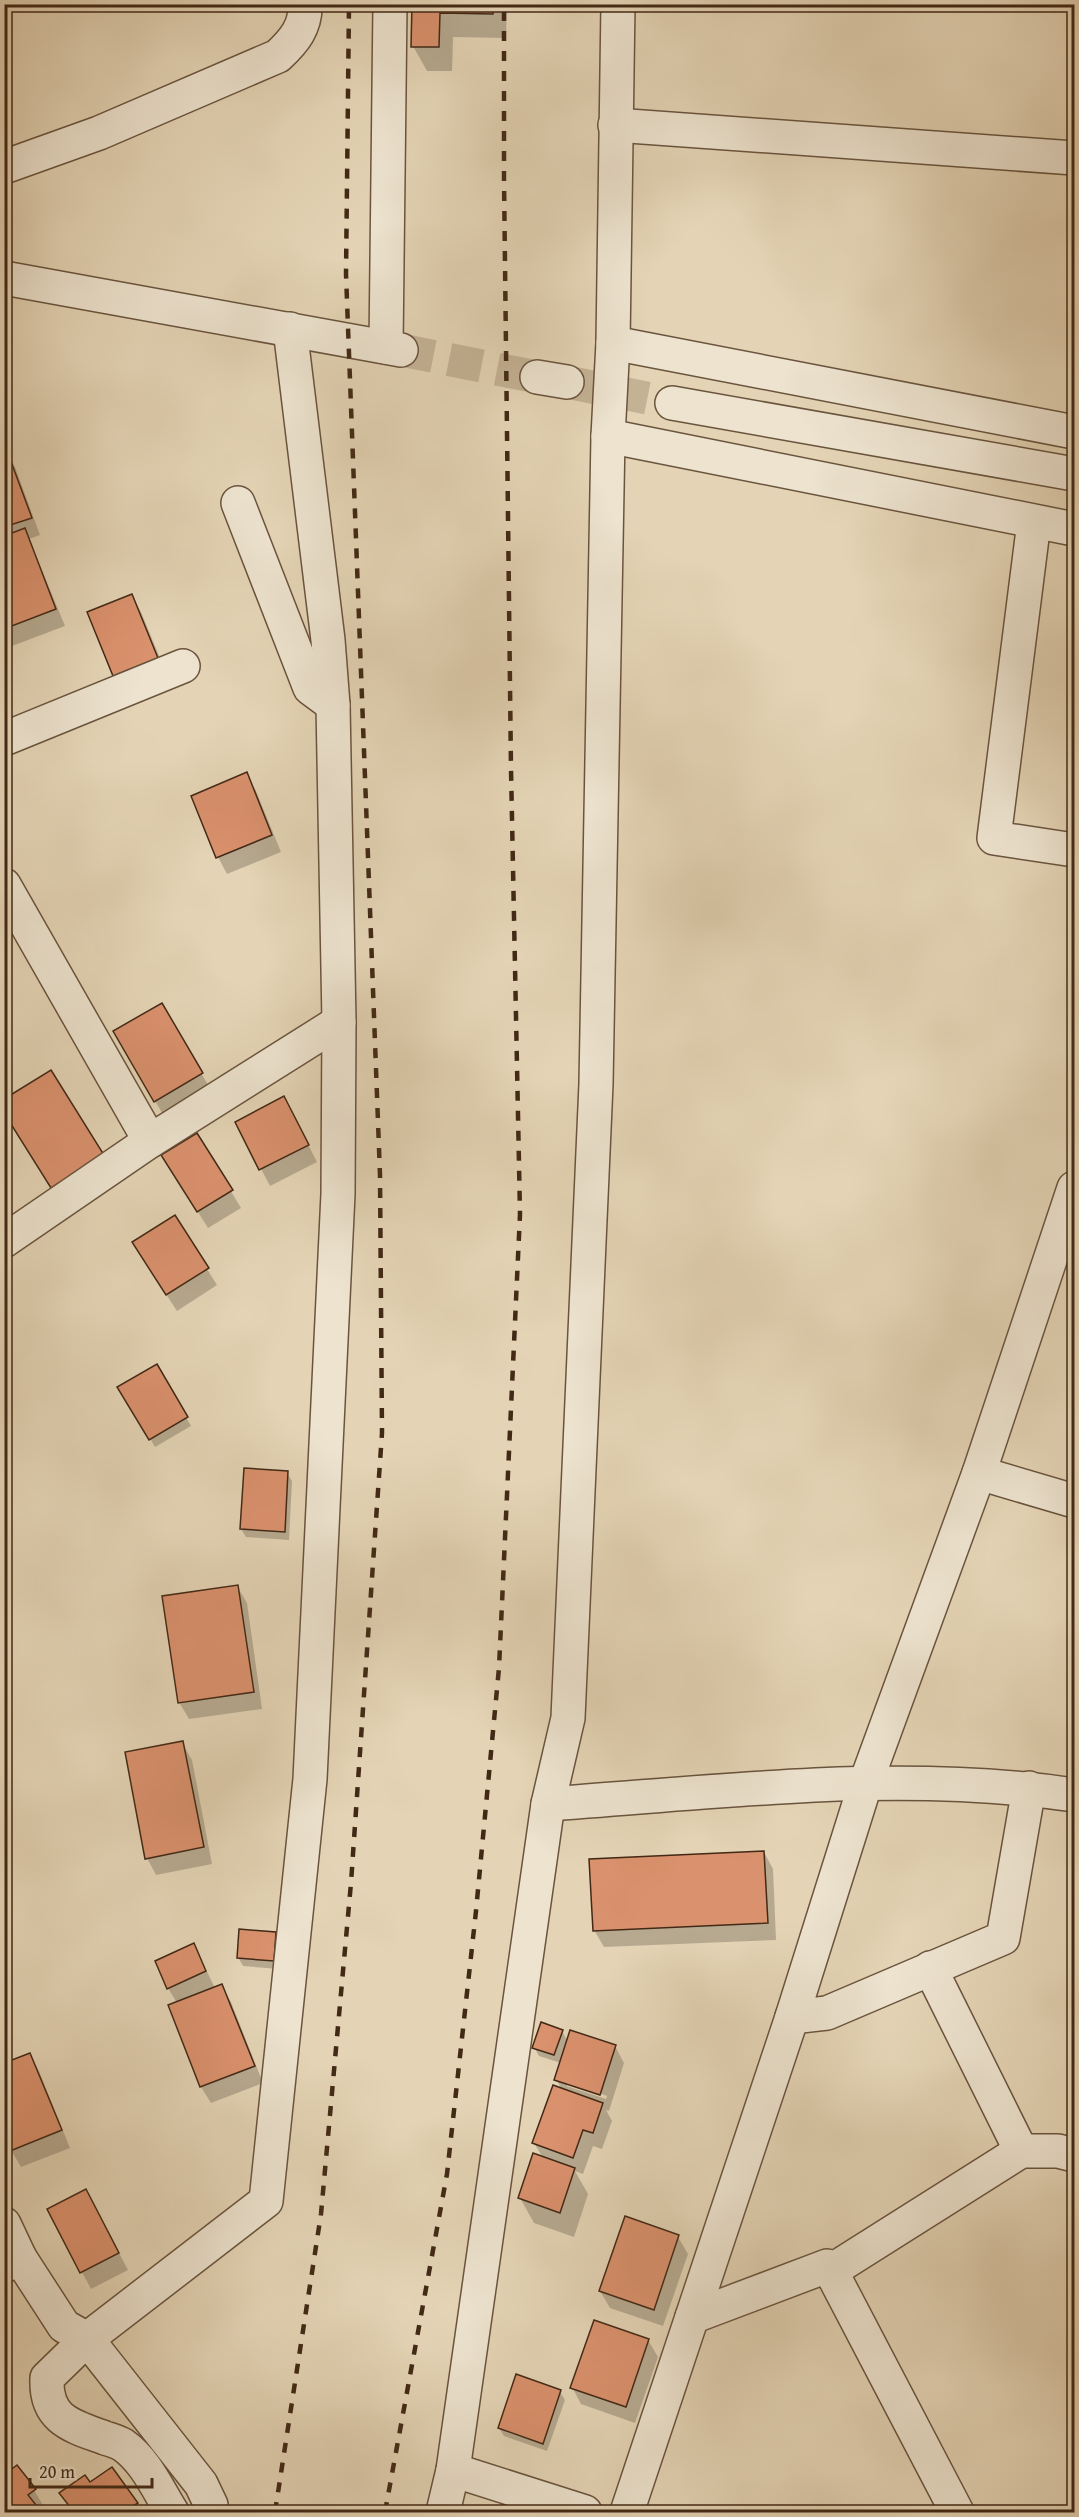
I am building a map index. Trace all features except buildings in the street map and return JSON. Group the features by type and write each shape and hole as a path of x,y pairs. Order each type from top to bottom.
{"street":[{"path":"4,167 99,133 278,56 296,39 305,4"},
{"path":"4,278 393,349 390,4"},
{"path":"443,2512 453,2470 548,1804 568,1718 596,1096 608,436 613,343 618,4"},
{"path":"615,125 1074,158"},
{"path":"172,2512 158,2485 140,2461 122,2445 77,2428 63,2420 53,2410 46,2393 47,2378 87,2339 266,2201 310,1779 338,1194 339,1022 333,705 328,640 290,329"},
{"path":"613,343 1074,432"},
{"path":"672,403 1074,474"},
{"path":"608,436 1074,529"},
{"path":"238,503 310,688 333,705"},
{"path":"1034,522 994,838 1074,850"},
{"path":"4,740 183,666"},
{"path":"4,885 150,1141"},
{"path":"4,1242 150,1141 339,1022"},
{"path":"627,2512 792,2017 866,1782 979,1473 1074,1188"},
{"path":"979,1473 1074,1501"},
{"path":"548,1804 866,1782 1029,1788 1074,1795"},
{"path":"792,2017 827,2013 1002,1938 1029,1788"},
{"path":"930,1968 1022,2151"},
{"path":"831,2271 1022,2151 1058,2151 1074,2155"},
{"path":"4,2224 12,2262 64,2326 87,2339 207,2498"},
{"path":"692,2317 827,2266 957,2512"},
{"path":"453,2470 585,2512"}],"tunnel":[{"path":"401,350 537,377"},
{"path":"567,382 672,403"}],"railway":[{"path":"275,2512 321,2214 351,1883 382,1433 380,1175 346,274 349,4"},
{"path":"385,2512 447,2174 476,1911 499,1668 520,1214 511,769 504,4"}]}
